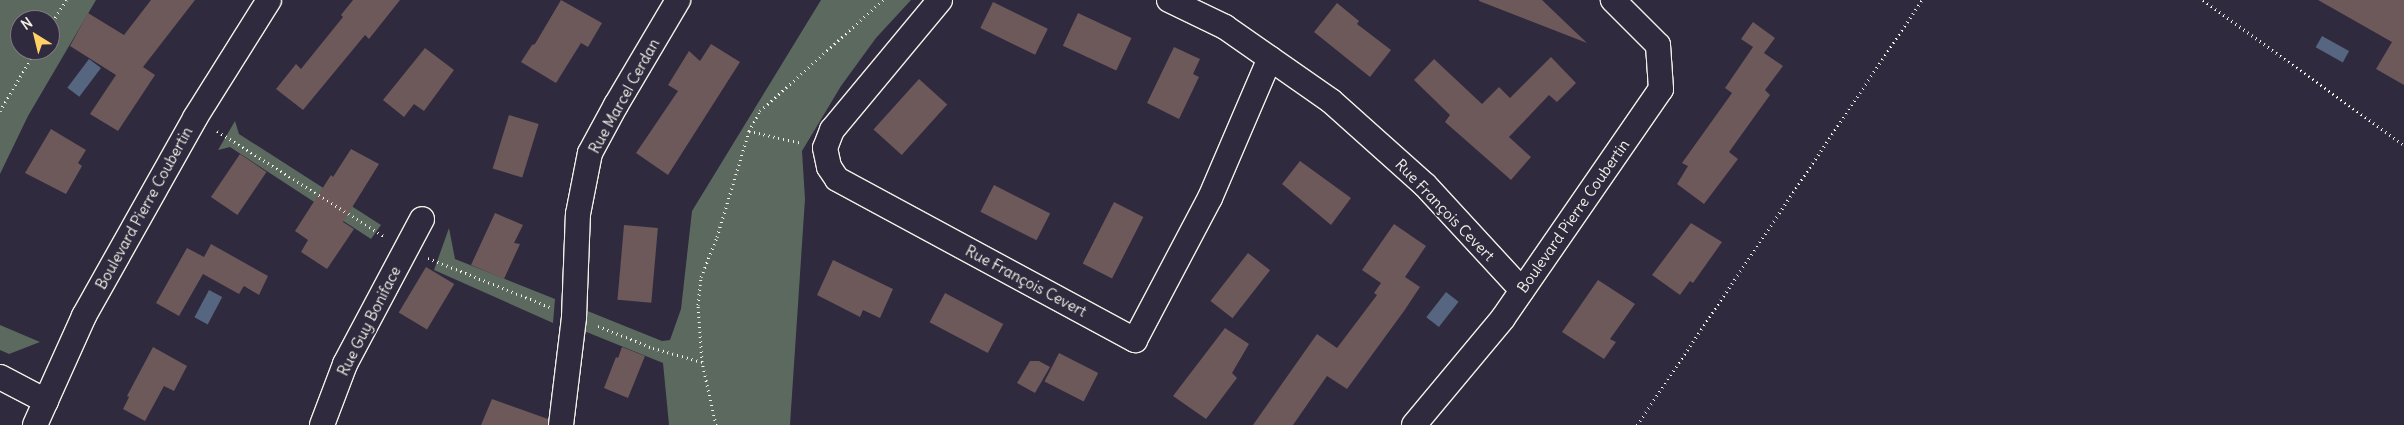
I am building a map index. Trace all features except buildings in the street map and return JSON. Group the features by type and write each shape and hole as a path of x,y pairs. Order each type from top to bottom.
{"street":[{"name":"Boulevard Pierre Coubertin","path":"35,425 84,316 195,118 269,0"},
{"name":"Rue Marcel Cerdan","path":"574,316 578,214 590,153 616,104 678,0"},
{"path":"825,148 832,130 940,0"},
{"name":"Rue François Cevert","path":"1169,0 1225,27 1331,102 1425,185 1522,290"},
{"name":"Boulevard Pierre Coubertin","path":"1414,425 1503,318 1661,89 1658,45 1613,0"},
{"name":"Rue François Cevert","path":"825,148 829,167 837,179 1135,340 1210,198 1270,58"},
{"name":"Rue Guy Boniface","path":"322,425 345,364 422,219"},
{"path":"560,425 574,316"},
{"path":"0,377 46,401"}],"path":[{"path":"716,425 702,362 698,305 701,277 717,237 749,131 760,112 883,0"},
{"path":"1637,425 1922,0"},
{"path":"2202,0 2404,145"},
{"path":"0,111 30,60"},
{"path":"195,118 254,153 371,230 406,249 478,280 652,348 702,362"},
{"path":"749,131 825,148"}],"green space":[{"path":"0,0 96,0 28,116 0,174"},
{"path":"821,0 911,0 876,38 841,86 802,151 805,199 790,425 669,425 663,363 584,331 585,310 662,341 670,340 681,309 692,211"},
{"path":"235,121 239,134 381,225 371,239 230,147 218,150"},
{"path":"449,228 455,259 555,299 553,323 434,270"},
{"path":"0,325 40,342 9,354 0,350"}],"water":[{"path":"2322,36 2349,51 2343,62 2316,47"},
{"path":"89,59 101,68 79,97 67,88"},
{"path":"209,290 222,297 208,324 194,317"},
{"path":"1446,292 1459,302 1439,327 1426,317"}]}
